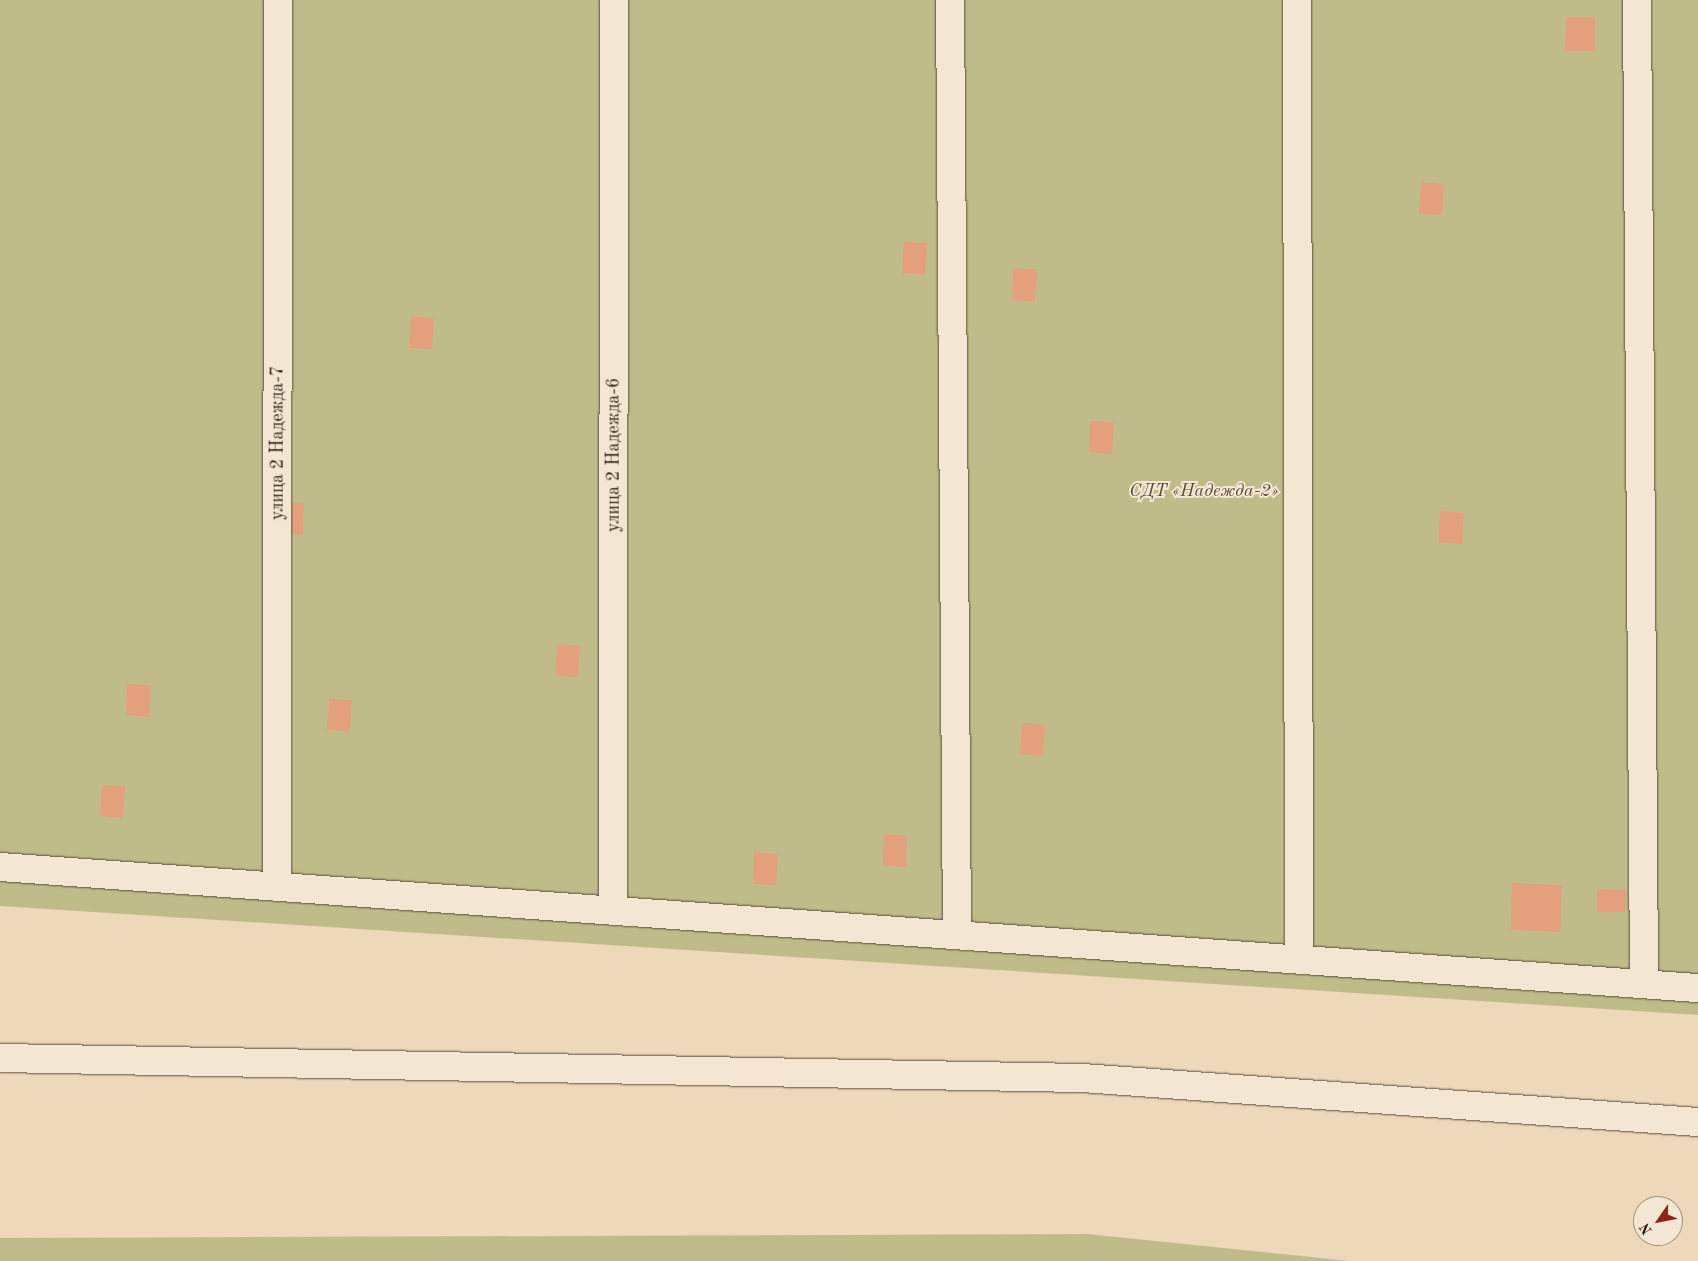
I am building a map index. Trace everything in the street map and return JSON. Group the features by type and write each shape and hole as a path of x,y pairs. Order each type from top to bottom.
{"street":[{"name":"улица 2 Надежда-7","path":"277,886 278,0"},
{"name":"улица 2 Надежда-6","path":"613,910 614,0"},
{"path":"950,0 957,935"},
{"path":"1297,0 1299,959"},
{"path":"1637,0 1644,983"},
{"path":"0,867 1698,988"},
{"path":"0,1058 1082,1078 1698,1122"}],"green space":[{"name":"СДТ «Надежда-2»","path":"0,0 1698,0 1698,1015 0,906"},
{"path":"1087,1234 1349,1261 0,1261 0,1238"}],"building":[{"path":"1566,17 1595,17 1595,51 1565,51"},
{"path":"1421,182 1444,184 1442,215 1419,214"},
{"path":"904,242 927,243 925,275 902,273"},
{"path":"1013,268 1037,269 1035,302 1012,300"},
{"path":"411,316 434,318 432,349 409,348"},
{"path":"1090,421 1114,422 1112,454 1089,452"},
{"path":"281,502 304,503 303,535 279,533"},
{"path":"1440,511 1464,513 1462,544 1439,543"},
{"path":"557,644 580,646 578,677 555,676"},
{"path":"127,684 151,685 149,717 126,715"},
{"path":"329,699 352,700 350,732 327,730"},
{"path":"1022,723 1045,724 1043,756 1020,754"},
{"path":"102,785 125,786 123,818 100,816"},
{"path":"884,834 907,836 906,867 883,866"},
{"path":"754,852 778,854 776,885 753,884"},
{"path":"1512,883 1562,885 1560,932 1511,930"},
{"path":"1597,889 1626,890 1625,912 1597,912"}]}
